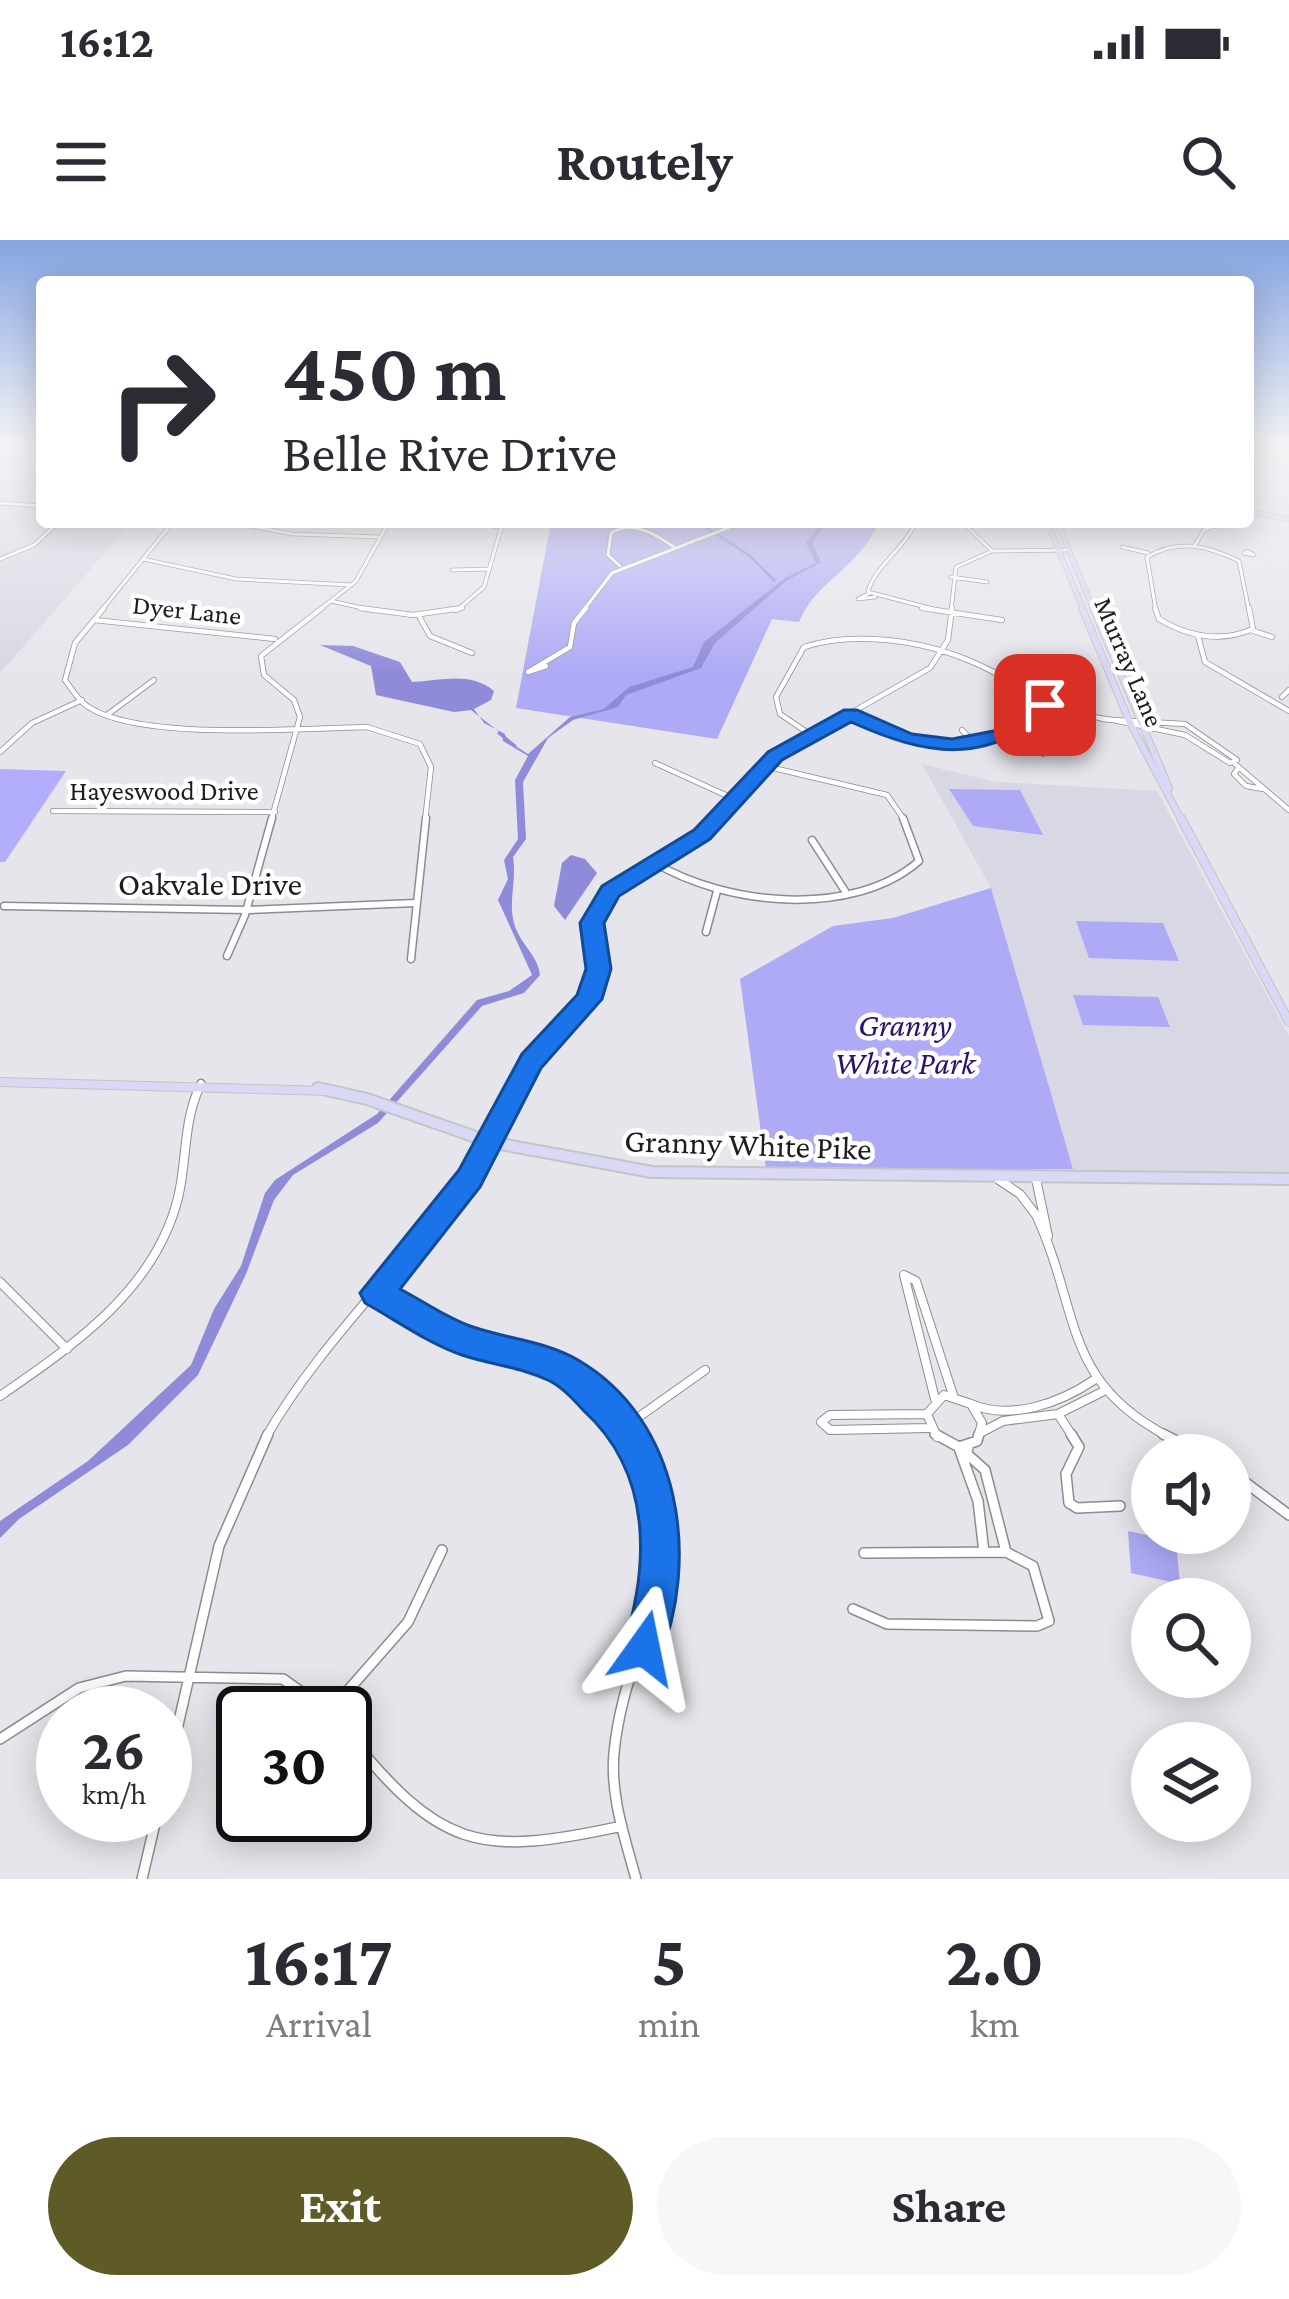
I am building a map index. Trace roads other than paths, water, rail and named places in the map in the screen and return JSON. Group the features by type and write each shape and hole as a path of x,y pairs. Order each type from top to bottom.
{"main road":[{"name":"Murray Lane","path":"1049,528 1130,721 1289,1022"},
{"name":"Murray Lane","path":"1059,528 1178,814"},
{"name":"Granny White Pike","path":"0,1082 312,1087 367,1099 485,1140 659,1173 1289,1179"}],"street":[{"path":"0,559 34,545 52,528"},
{"path":"168,528 66,661 68,684 82,700 107,715 169,728 373,727 403,735 424,750 431,767 430,790 411,959"},
{"path":"260,528 292,534 382,537"},
{"path":"227,956 247,910 297,729 298,706 260,666 262,653 352,585 386,528"},
{"path":"331,601 419,616 469,603 485,586 501,528"},
{"path":"615,528 608,555 622,567"},
{"path":"635,528 652,531 674,547"},
{"path":"546,666 570,647 574,623 596,600 607,578 622,567 730,528"},
{"path":"913,528 906,545 867,586 873,595 1002,620"},
{"path":"968,528 992,551"},
{"path":"1195,545 1207,528"},
{"path":"1122,547 1148,554 1167,545 1195,545 1233,556 1245,554"},
{"path":"188,1686 233,1502 275,1421 316,1361 422,1244 463,1184 531,1061 597,984 592,939 597,908 627,878 702,834 765,766 811,734 922,674 948,640 951,577 968,559 992,551 1068,550"},
{"path":"1148,554 1156,580 1155,615 1198,636 1232,638 1251,630 1256,622 1241,583 1241,564 1233,556"},
{"path":"143,559 236,579 352,585"},
{"path":"452,570 490,568"},
{"path":"951,577 987,582"},
{"path":"419,616 430,635 472,653"},
{"name":"Dyer Lane","path":"94,620 277,639"},
{"path":"1251,630 1272,637"},
{"path":"1198,636 1205,662 1289,711"},
{"path":"811,734 786,720 776,706 804,646 849,639 970,661 1045,705 1102,719 1185,730 1288,807"},
{"path":"1006,683 1026,673"},
{"path":"107,715 154,680"},
{"path":"1272,700 1286,698 1289,689"},
{"path":"0,752 32,723 82,700"},
{"path":"850,715 917,742 974,743 1011,734 1045,705"},
{"path":"962,730 974,743"},
{"path":"1011,734 1043,754"},
{"path":"655,764 733,798"},
{"path":"656,863 717,891 807,898 907,875 919,861 912,831 895,801 865,785 765,766"},
{"name":"Hayeswood Drive","path":"53,812 275,812"},
{"path":"812,840 845,891"},
{"path":"706,932 717,891"},
{"name":"Oakvale Drive","path":"4,906 247,910 416,903"},
{"path":"0,1396 67,1349 135,1284 168,1231 180,1192 182,1121 201,1083"},
{"path":"991,1177 1022,1193 1047,1240"},
{"path":"1030,1177 1031,1208"},
{"path":"1030,1177 1094,1380 1103,1391 1171,1434"},
{"path":"953,1395 916,1281 904,1275 935,1399 927,1414 929,1428 941,1442 964,1448 986,1470 1006,1552"},
{"path":"0,1282 67,1349"},
{"path":"377,1293 466,1341 527,1354 568,1372 626,1426 651,1479 662,1530 653,1616 620,1721 613,1771 636,1879"},
{"path":"626,1426 705,1370"},
{"path":"935,1399 953,1395 997,1410 1029,1406 1094,1380"},
{"path":"964,1448 1003,1421 1058,1414 1103,1391"},
{"path":"970,1402 981,1417 982,1432"},
{"path":"927,1414 830,1415 821,1422 830,1430 929,1428"},
{"path":"1058,1414 1079,1447 1066,1474 1069,1503 1077,1508 1120,1506"},
{"path":"964,1448 979,1502 984,1552"},
{"path":"1251,1486 1289,1514"},
{"path":"353,1686 408,1622 442,1550"},
{"path":"853,1609 886,1624 1037,1626 1049,1621 1033,1565 1006,1552 864,1553"},
{"path":"0,1739 80,1688 126,1676 283,1679 293,1686"},
{"path":"372,1762 422,1818 455,1837 499,1847 538,1846 622,1826"},
{"path":"142,1879 151,1842"}],"waterway":[{"path":"707,528 750,556 774,580"},
{"path":"499,733 515,746"}],"park label":[{"name":"Granny White Park","path":"905,1043"}]}
